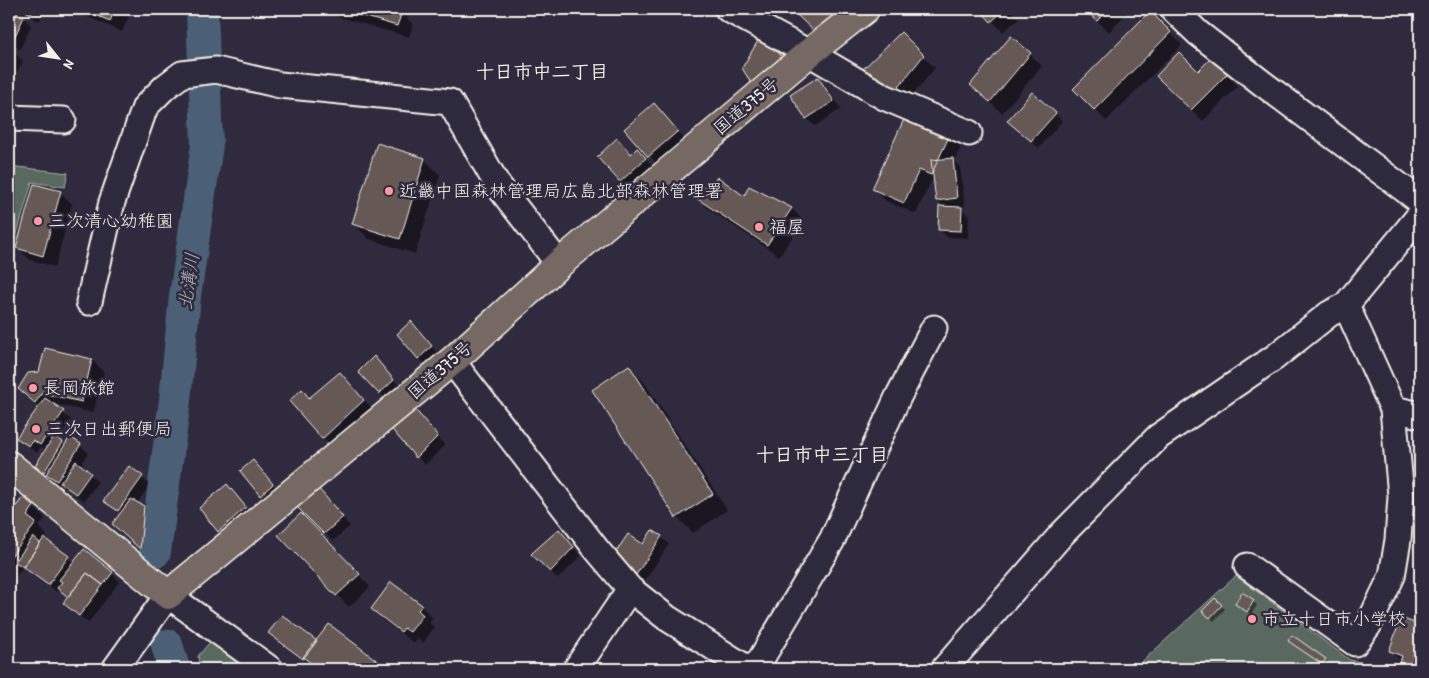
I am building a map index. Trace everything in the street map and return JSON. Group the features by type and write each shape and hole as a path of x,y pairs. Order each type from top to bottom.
{"highway":[{"name":"国道375号","path":"168,595 452,361 559,264 809,53 864,9"},
{"path":"9,465 168,595"}],"street":[{"path":"728,9 884,97 969,133"},
{"path":"1173,9 1198,33 1420,201"},
{"path":"90,302 112,202 145,107 165,86 182,74 216,70 280,85 450,102 496,184 559,264"},
{"path":"9,118 63,120"},
{"path":"944,669 1062,534 1158,437 1275,357 1329,314 1346,306 1420,215"},
{"path":"1247,566 1355,643 1368,626 1392,576 1398,540 1401,496 1393,408 1346,306"},
{"path":"755,669 832,540 898,397 934,328"},
{"path":"452,361 597,550 630,589 667,618 748,669"},
{"path":"1393,408 1420,415"},
{"path":"576,669 630,589"},
{"path":"116,669 168,595 270,669"}],"green space":[{"path":"9,166 68,173 65,187 32,182 9,261"},
{"name":"市立十日市小学校","path":"1236,576 1350,660 1388,667 1387,669 1134,669"},
{"path":"216,635 259,669 200,669 198,656"}],"building":[{"path":"9,9 24,17 12,42 9,40"},
{"path":"21,9 33,9 31,14"},
{"path":"81,9 115,9 110,21"},
{"path":"338,9 395,9 402,12 397,26"},
{"path":"799,9 839,9 842,12 819,36 795,13"},
{"path":"979,9 1005,9 991,22"},
{"path":"1084,9 1108,9 1097,21"},
{"path":"1150,11 1171,32 1094,110 1073,89"},
{"path":"901,32 924,55 895,91 862,70"},
{"path":"762,34 783,58 753,86 742,68"},
{"path":"1011,36 1031,53 990,102 970,85"},
{"path":"1179,52 1198,71 1211,58 1227,74 1191,110 1156,76"},
{"path":"818,77 834,101 806,119 790,95"},
{"path":"1032,92 1056,113 1031,141 1007,121"},
{"path":"654,103 678,131 648,157 624,129"},
{"path":"910,106 954,126 931,175 919,170 904,203 872,189"},
{"path":"617,138 631,154 637,148 646,158 620,182 597,157"},
{"name":"近畿中国森林管理局広島北部森林管理署","path":"377,143 425,158 400,239 352,224"},
{"path":"953,158 957,198 936,201 931,160"},
{"name":"福屋","path":"718,177 744,196 749,186 792,208 767,245 693,196"},
{"path":"34,184 61,191 43,256 16,248"},
{"path":"939,206 962,207 961,231 938,230"},
{"path":"411,321 432,346 418,359 397,334"},
{"path":"45,348 92,359 82,402 42,393 35,403 18,389 28,373 39,372"},
{"path":"374,356 394,380 379,394 358,372"},
{"path":"629,365 713,494 676,518 592,390"},
{"path":"340,372 364,400 322,439 289,401 302,389 309,398"},
{"path":"45,398 64,411 40,445 33,440 29,446 16,438"},
{"path":"412,406 438,436 416,458 389,426"},
{"path":"54,436 63,442 44,472 35,466"},
{"path":"70,437 81,444 57,481 46,474"},
{"path":"253,460 273,484 260,496 240,471"},
{"path":"76,461 91,473 76,494 60,483"},
{"path":"129,466 143,476 118,511 103,501"},
{"path":"227,484 246,507 218,532 199,508"},
{"path":"318,488 343,517 324,534 297,507"},
{"path":"23,497 34,506 27,516 36,523 9,559 9,516"},
{"path":"131,499 144,506 140,549 112,524"},
{"path":"301,513 360,574 336,596 278,535"},
{"path":"559,529 574,547 550,572 531,554"},
{"path":"652,530 662,536 636,575 611,559 628,534 643,544"},
{"path":"33,537 40,543 23,567 15,562"},
{"path":"44,538 69,556 48,585 23,567"},
{"path":"84,549 113,572 103,585 87,573 68,597 57,588 62,582 59,580"},
{"path":"87,573 103,585 79,616 63,603"},
{"path":"391,582 422,605 418,610 423,615 410,632 404,628 401,632 371,609"},
{"path":"1242,592 1254,600 1247,612 1235,604"},
{"path":"1215,598 1222,605 1210,618 1202,611"},
{"path":"282,615 317,641 303,659 268,633"},
{"path":"1401,618 1420,625 1420,669 1397,669 1402,656 1389,651"},
{"path":"329,624 388,669 319,669 303,657"},
{"path":"1292,635 1326,659 1322,664 1288,641"}],"waterway":[{"name":"北溝川","path":"155,552 175,400 185,296 207,145 202,9"},
{"name":"北溝川","path":"167,645 174,669"}],"place":[{"name":"近畿中国森林管理局広島北部森林管理署","path":"389,191"},
{"name":"三次清心幼稚園","path":"38,221"},
{"name":"福屋","path":"759,227"},
{"name":"長岡旅館","path":"33,388"},
{"name":"三次日出郵便局","path":"36,429"},
{"name":"市立十日市小学校","path":"1252,619"}],"district":[{"name":"十日市中二丁目","path":"542,71"},
{"name":"十日市中三丁目","path":"822,454"}]}
